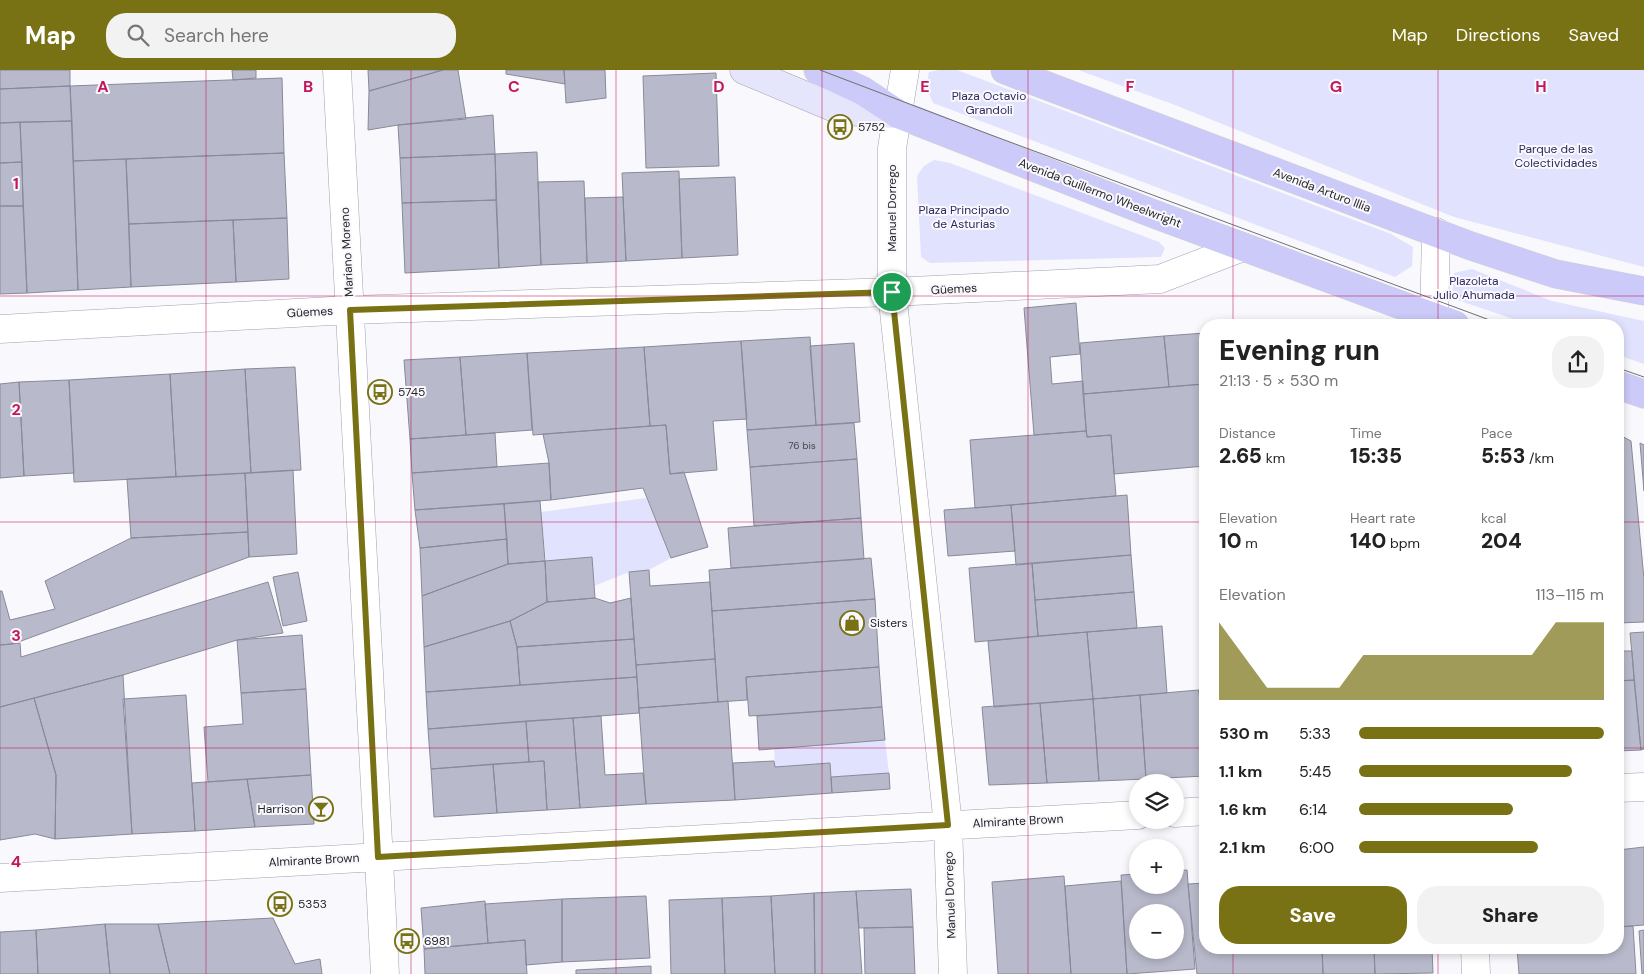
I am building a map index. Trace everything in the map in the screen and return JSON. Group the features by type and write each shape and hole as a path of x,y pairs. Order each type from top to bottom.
{"main road":[{"name":"Avenida Guillermo Wheelwright","path":"744,70 842,110 898,114 1154,214 1433,319"},
{"path":"818,70 863,92 898,114"},
{"name":"Avenida Arturo Illia","path":"1005,70 1471,246 1556,274 1644,291"},
{"path":"1624,387 1644,394"}],"street":[{"name":"Mariano Moreno","path":"337,70 385,974"},
{"name":"Manuel Dorrego","path":"905,70 892,148 892,292 948,825 953,974"},
{"path":"1436,232 1441,319"},
{"name":"Güemes","path":"0,329 350,310 892,292 1160,279 1243,247"},
{"path":"1624,788 1644,787"},
{"path":"1184,812 1199,811"},
{"name":"Almirante Brown","path":"0,878 1129,815"},
{"path":"1475,954 1476,974"}],"green space":[{"name":"Plaza Octavio Grandoli","path":"957,70 1391,234 1413,247 1412,266 1395,277 933,103 926,87 929,72"},
{"name":"Parque de las Colectividades","path":"1078,70 1644,70 1644,267 1454,217 1175,105"},
{"name":"Plaza Principado de Asturias","path":"934,160 950,163 1159,242 1165,248 1161,257 930,263 921,257 917,176 924,166"},
{"name":"Plazoleta Julio Ahumada","path":"1472,269 1552,301 1644,321 1644,364 1624,357 1624,319 1513,319 1452,298 1454,273"},
{"path":"646,498 671,558 649,570 629,572 594,586 592,558 546,561 541,512"},
{"path":"885,740 889,773 831,777 830,763 775,767 774,748"}],"building":[{"path":"0,70 70,70 70,86 0,89"},
{"path":"232,70 256,70 256,78 233,80"},
{"path":"368,70 443,70 369,91"},
{"path":"443,70 458,70 466,119 398,125 368,130 369,91"},
{"path":"506,70 564,70 565,84 506,74"},
{"path":"564,70 605,70 606,98 566,103"},
{"path":"716,73 719,166 646,168 643,76"},
{"path":"282,78 284,153 73,161 70,86"},
{"path":"70,86 72,121 0,123 0,89"},
{"path":"493,115 495,154 400,158 398,125"},
{"path":"72,121 78,290 27,293 20,122"},
{"path":"20,122 22,162 0,163 0,123"},
{"path":"537,152 541,265 499,268 495,154"},
{"path":"284,153 287,218 129,224 126,159"},
{"path":"495,154 496,200 402,203 400,158"},
{"path":"126,159 131,287 78,290 73,161"},
{"path":"22,162 23,206 0,206 0,163"},
{"path":"679,171 682,258 626,261 622,173"},
{"path":"735,177 738,255 682,258 679,179"},
{"path":"584,181 587,263 541,265 538,182"},
{"path":"623,197 626,261 587,263 585,198"},
{"path":"496,200 499,268 405,273 402,203"},
{"path":"0,206 23,206 27,293 0,294"},
{"path":"287,218 289,279 236,282 233,220"},
{"path":"233,220 236,282 131,287 129,224"},
{"path":"1076,303 1080,354 1050,357 1052,384 1083,381 1086,431 1034,435 1024,308"},
{"path":"1199,333 1199,384 1169,387 1164,336"},
{"path":"1164,336 1169,387 1083,394 1080,343"},
{"path":"810,337 816,425 747,430 741,341"},
{"path":"741,341 747,419 713,421 717,470 670,474 666,425 650,426 644,347"},
{"path":"854,343 860,422 816,425 810,346"},
{"path":"644,347 650,426 533,435 527,353"},
{"path":"527,353 532,430 466,435 460,357"},
{"path":"460,357 466,435 410,439 404,360"},
{"path":"295,367 301,470 251,473 245,369"},
{"path":"245,369 251,473 176,477 170,374"},
{"path":"170,374 176,477 74,482 69,380"},
{"path":"69,380 74,473 24,476 19,382"},
{"path":"19,382 24,476 0,478 0,384"},
{"path":"1199,384 1199,467 1114,474 1111,435 1087,437 1083,394"},
{"path":"854,423 857,459 750,467 747,430"},
{"path":"666,425 670,474 684,472 708,547 671,558 643,488 551,500 549,463 543,434"},
{"path":"1086,431 1087,437 1111,435 1116,496 975,508 970,440"},
{"path":"495,433 497,467 412,473 410,439"},
{"path":"1624,437 1631,441 1644,579 1644,622 1624,623"},
{"path":"1640,443 1644,445 1644,491"},
{"path":"857,459 861,518 754,526 750,467"},
{"path":"549,463 551,500 415,510 412,473"},
{"path":"293,470 297,554 249,557 245,473"},
{"path":"245,473 248,532 131,538 127,479"},
{"path":"1127,495 1131,555 1016,565 1011,505"},
{"path":"540,501 545,561 508,564 504,504"},
{"path":"504,504 507,539 420,548 415,510"},
{"path":"1011,505 1015,551 948,556 944,510"},
{"path":"861,518 864,559 731,568 728,528"},
{"path":"248,532 249,557 13,644 0,645 0,591 2,591 10,620 55,609 45,581 131,538"},
{"path":"507,539 508,564 422,596 420,548"},
{"path":"1131,555 1134,592 1035,600 1032,563"},
{"path":"592,557 595,598 547,602 545,561"},
{"path":"871,558 875,599 712,611 709,570"},
{"path":"545,561 547,602 510,621 424,647 422,596 508,564"},
{"path":"1032,563 1038,636 975,642 969,568"},
{"path":"649,570 650,586 710,582 715,659 636,665 629,572"},
{"path":"298,572 307,621 283,626 273,577"},
{"path":"268,582 283,633 237,640 123,675 0,707 0,645 20,643 21,657"},
{"path":"1134,592 1137,628 1038,636 1035,600"},
{"path":"595,598 610,603 631,598 634,639 517,647 510,621 547,602"},
{"path":"875,599 879,667 746,677 747,700 718,702 712,611"},
{"path":"510,621 517,647 520,685 426,692 424,647"},
{"path":"1162,626 1167,693 1093,699 1087,632"},
{"path":"1087,632 1093,699 994,707 988,641"},
{"path":"1644,632 1644,749 1641,750 1630,633"},
{"path":"302,635 306,689 241,693 237,640"},
{"path":"634,639 637,677 520,685 517,647"},
{"path":"1624,651 1632,651 1634,680 1624,681"},
{"path":"715,659 718,702 639,708 636,665"},
{"path":"879,667 882,707 749,716 746,677"},
{"path":"123,675 132,834 55,839 56,775 34,698"},
{"path":"637,677 639,713 428,729 426,692"},
{"path":"1634,680 1641,750 1624,751 1624,681"},
{"path":"306,689 311,775 208,782 204,727 243,724 241,693"},
{"path":"1199,690 1199,776 1184,777 1184,774 1146,774 1140,695"},
{"path":"186,695 195,831 132,834 123,699"},
{"path":"1140,695 1146,774 1129,774 1129,780 1099,781 1093,699"},
{"path":"34,698 56,775 55,839 35,834 0,840 0,707"},
{"path":"1093,699 1099,781 1047,783 1040,703"},
{"path":"728,701 735,800 646,804 639,708"},
{"path":"1040,703 1047,783 989,785 982,707"},
{"path":"882,707 885,740 759,750 757,716"},
{"path":"601,716 605,775 643,773 646,804 580,808 573,718"},
{"path":"573,718 580,808 547,810 544,761 529,762 526,721"},
{"path":"526,721 529,762 431,769 428,729"},
{"path":"544,761 547,810 497,813 493,764"},
{"path":"774,761 775,767 830,763 832,793 735,800 733,763"},
{"path":"493,764 497,813 434,817 431,769"},
{"path":"889,773 890,789 832,793 831,777"},
{"path":"311,775 314,824 255,827 247,779"},
{"path":"247,779 255,827 195,831 192,783"},
{"path":"1644,847 1644,925 1624,927 1624,849"},
{"path":"1184,870 1187,870 1195,969 1127,974 1121,875 1129,875 1129,894 1184,894"},
{"path":"1064,876 1071,974 998,974 992,882"},
{"path":"1121,881 1127,974 1071,974 1065,886"},
{"path":"1199,883 1199,954 1322,954 1323,974 1197,974 1188,884"},
{"path":"911,889 913,927 859,928 856,891"},
{"path":"856,891 862,974 815,974 814,893"},
{"path":"814,893 815,974 775,974 771,896"},
{"path":"646,896 650,958 562,962 562,899"},
{"path":"771,896 775,974 725,974 722,898"},
{"path":"722,898 725,974 671,974 669,900"},
{"path":"562,899 562,962 526,965 525,940 488,943 485,904"},
{"path":"485,901 488,943 424,949 421,908"},
{"path":"273,918 295,964 320,959 322,974 170,974 158,924"},
{"path":"105,924 110,974 38,974 36,930"},
{"path":"105,924 158,924 170,974 110,974"},
{"path":"1633,926 1636,974 1519,974 1517,954 1624,954 1624,927"},
{"path":"913,927 915,974 865,974 864,928"},
{"path":"36,930 38,974 0,974 0,932"},
{"path":"1644,930 1644,974 1642,974 1639,931"},
{"path":"525,940 527,974 425,974 424,949"},
{"path":"1322,954 1374,954 1375,974 1323,974"},
{"path":"1374,954 1432,954 1433,973 1375,974"},
{"path":"651,966 651,974 576,974 576,970"}],"tram line":[{"path":"820,70 1487,319"},
{"path":"1624,370 1644,377"}],"place":[{"name":"5752","path":"840,127"},
{"name":"5745","path":"380,392"},
{"name":"Sisters","path":"852,623"},
{"name":"Harrison","path":"321,809"},
{"name":"5353","path":"280,904"},
{"name":"6981","path":"407,941"}],"route":[{"path":"892,292 948,825 378,857 350,310 892,292"}]}
